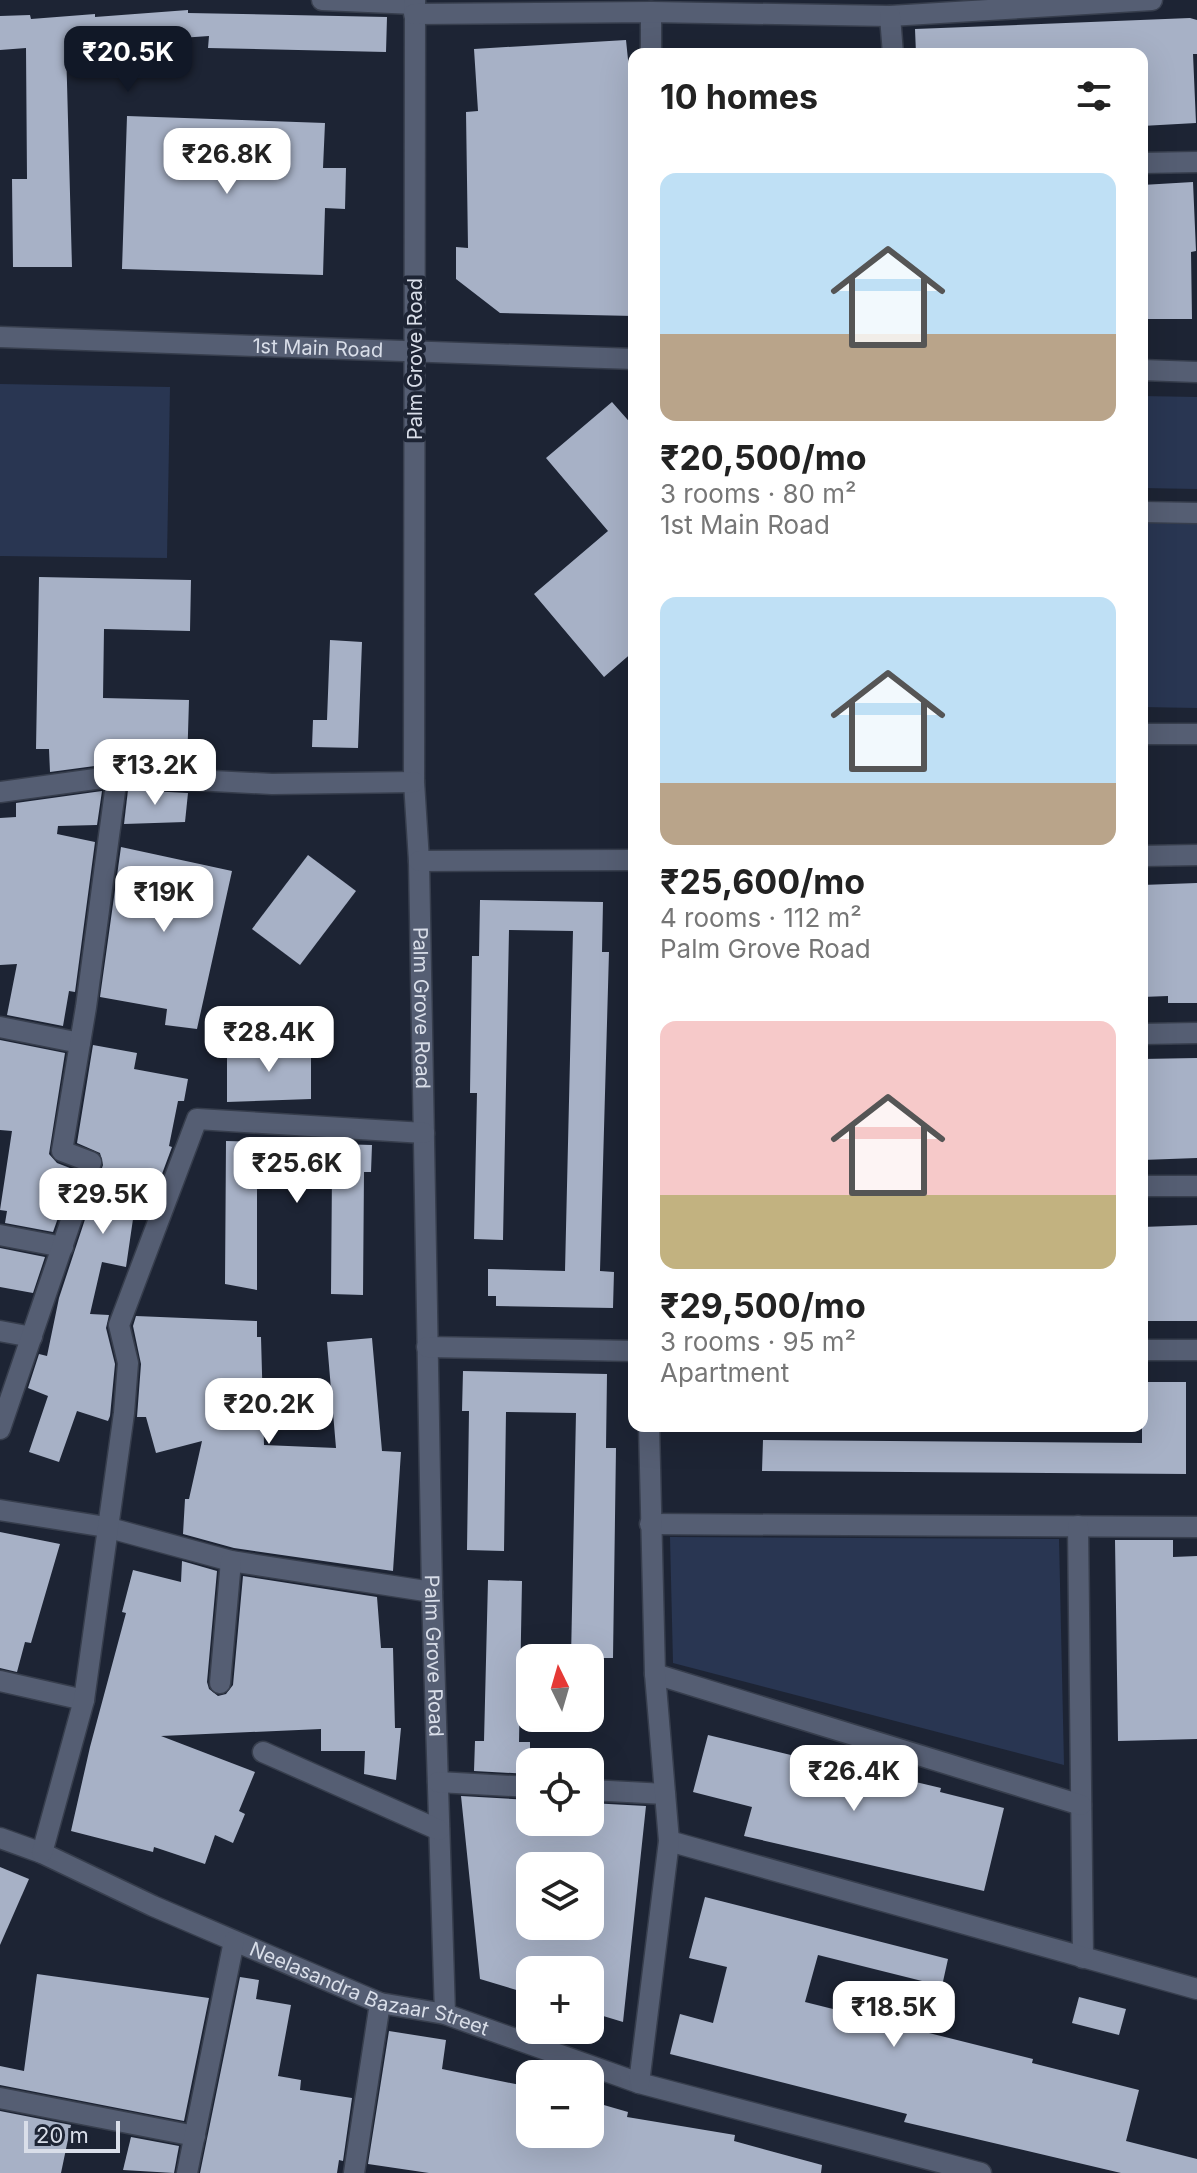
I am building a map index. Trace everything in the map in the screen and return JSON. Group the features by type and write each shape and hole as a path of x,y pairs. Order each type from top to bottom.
{"street":[{"path":"322,0 415,6 890,16 1152,0"},
{"name":"Palm Grove Road","path":"415,6 414,782 419,861 432,1592 445,2014"},
{"path":"651,12 651,48"},
{"path":"890,16 893,48"},
{"path":"1148,163 1197,162"},
{"name":"1st Main Road","path":"0,337 628,359"},
{"path":"1148,370 1197,372"},
{"path":"1148,512 1197,513"},
{"path":"1148,734 1197,734"},
{"path":"0,792 117,776 272,784 414,782"},
{"path":"0,1429 91,1162 62,1151 117,776"},
{"path":"1148,856 1197,855"},
{"path":"419,861 628,860"},
{"path":"0,1027 80,1043"},
{"path":"1148,1034 1197,1033"},
{"path":"42,1853 84,1700 124,1413 128,1363 119,1325 197,1119 424,1133"},
{"path":"1148,1186 1197,1186"},
{"path":"0,1235 63,1247"},
{"path":"0,1331 32,1337"},
{"path":"427,1347 628,1351"},
{"path":"1148,1350 1197,1350"},
{"path":"639,2083 669,1841 655,1674 649,1432"},
{"path":"0,1510 106,1527 231,1561 432,1592"},
{"path":"650,1524 1197,1527"},
{"path":"1078,1526 1083,1958"},
{"path":"220,1683 231,1561"},
{"path":"655,1674 1081,1805"},
{"path":"0,1681 84,1700"},
{"path":"263,1752 439,1830"},
{"path":"438,1782 516,1786"},
{"path":"604,1791 665,1794"},
{"name":"Neelasandra Bazaar Street","path":"0,1838 42,1853 234,1941 380,2003 445,2014 639,2083 981,2173"},
{"path":"669,1841 1197,1989"},
{"path":"187,2173 234,1941"},
{"path":"354,2173 380,2003"},
{"path":"0,2098 195,2136"}],"shaded area":[{"path":"0,384 170,387 167,558 0,556"},
{"path":"1148,396 1197,397 1197,489 1148,488"},
{"path":"1148,521 1197,522 1197,708 1148,707"},
{"path":"670,1537 1059,1539 1064,1765 673,1663"}],"building":[{"path":"188,10 188,13 387,17 386,52 208,48 209,36 66,46 72,267 13,267 12,179 27,179 26,48 0,50 0,16 30,15 31,19 95,14 95,17"},
{"path":"1197,20 1197,54 1193,54 1196,123 1148,126 1148,48 916,48 915,29"},
{"path":"626,40 628,316 500,313 456,279 456,247 468,248 466,112 478,111 474,49"},
{"path":"127,116 325,123 323,168 346,168 345,209 325,208 323,275 122,269"},
{"path":"1193,182 1196,251 1191,252 1192,319 1148,319 1148,185"},
{"path":"612,402 628,420 628,656 604,677 534,594 608,531 546,458"},
{"path":"39,577 191,580 190,631 104,629 103,698 189,700 187,767 117,763 50,772 49,749 36,749"},
{"path":"330,640 362,642 358,748 312,747 313,720 327,720"},
{"path":"128,790 188,793 185,822 124,824"},
{"path":"102,791 97,825 58,826 57,834 95,842 75,992 69,991 63,1026 7,1015 17,964 0,965 0,818 16,817 16,803"},
{"path":"121,847 232,871 197,1029 165,1025 167,1009 100,997"},
{"path":"308,855 356,891 300,965 252,929"},
{"path":"1197,883 1197,1003 1168,1003 1168,996 1148,997 1148,885"},
{"path":"480,900 603,902 602,952 609,952 600,1271 614,1272 613,1308 496,1306 496,1296 488,1296 488,1269 565,1271 573,931 509,930 503,1240 474,1239 477,1093 470,1093 472,956 479,956"},
{"path":"0,1040 65,1053 49,1154 57,1163 75,1170 53,1232 5,1223 7,1211 0,1210 12,1131 0,1130"},
{"path":"93,1045 137,1053 134,1069 188,1079 184,1101 178,1101 169,1146 172,1147 159,1182 139,1178 126,1267 102,1262 90,1314 109,1315 106,1328 115,1364 110,1416 108,1421 77,1411 59,1462 29,1452 48,1396 28,1388 39,1354 47,1356 59,1298 103,1165 100,1153 77,1143"},
{"path":"227,1047 311,1047 311,1099 227,1102"},
{"path":"1197,1058 1197,1158 1148,1160 1148,1059"},
{"path":"226,1141 372,1145 371,1172 364,1172 363,1295 331,1294 332,1171 257,1170 257,1290 225,1284"},
{"path":"1197,1225 1197,1321 1148,1321 1148,1227"},
{"path":"0,1248 45,1257 33,1293 0,1287"},
{"path":"136,1316 257,1321 257,1337 261,1337 264,1445 336,1448 327,1342 372,1338 382,1451 401,1452 393,1571 234,1548 183,1534 185,1499 189,1499 202,1441 156,1453 146,1417 137,1417 141,1364 133,1326"},
{"path":"463,1371 607,1374 606,1448 616,1448 613,1658 604,1658 604,1644 571,1644 576,1413 506,1412 504,1551 467,1550 469,1411 462,1411"},
{"path":"1148,1382 1186,1382 1186,1474 762,1471 763,1440 1142,1443 1142,1432 1148,1432"},
{"path":"0,1532 60,1544 31,1643 25,1642 17,1672 0,1668"},
{"path":"1115,1540 1173,1540 1173,1557 1197,1556 1197,1739 1118,1741"},
{"path":"182,1561 217,1571 207,1682 209,1689 218,1696 226,1694 233,1685 243,1576 377,1597 381,1648 393,1648 395,1728 401,1728 396,1780 364,1774 365,1751 321,1751 321,1729 161,1736 255,1772 239,1811 245,1814 233,1843 215,1835 205,1864 154,1847 153,1852 71,1831 126,1613 122,1612 133,1570 181,1582"},
{"path":"488,1580 522,1581 521,1644 516,1644 516,1732 519,1732 519,1742 530,1742 530,1748 516,1748 516,1773 474,1771 475,1741 484,1741"},
{"path":"708,1735 902,1782 903,1779 941,1788 940,1792 1004,1808 984,1891 744,1836 752,1807 693,1792"},
{"path":"461,1796 516,1799 516,1836 604,1836 604,1804 646,1806 623,2022 604,2016 604,1956 516,1956 516,1990 480,1979"},
{"path":"0,1867 29,1879 0,1945"},
{"path":"705,1897 948,1959 942,1986 818,1955 805,2002 1033,2059 1032,2063 1139,2090 1126,2141 1197,2159 1197,2173 1121,2173 904,2122 907,2114 670,2054 680,2014 713,2023 727,1967 689,1958"},
{"path":"37,1974 209,1998 184,2121 0,2085 0,2066 24,2071"},
{"path":"240,1977 259,1980 256,1999 291,2005 278,2076 301,2080 300,2090 352,2098 343,2161 339,2160 337,2173 200,2173"},
{"path":"1079,1997 1126,2009 1119,2035 1072,2023"},
{"path":"389,2031 446,2040 442,2069 516,2084 516,2148 604,2148 604,2105 628,2112 627,2117 735,2135 734,2141 822,2165 821,2173 429,2173 368,2164"},
{"path":"0,2111 71,2125 61,2173 0,2173"},
{"path":"131,2137 179,2146 174,2173 123,2170"}]}
